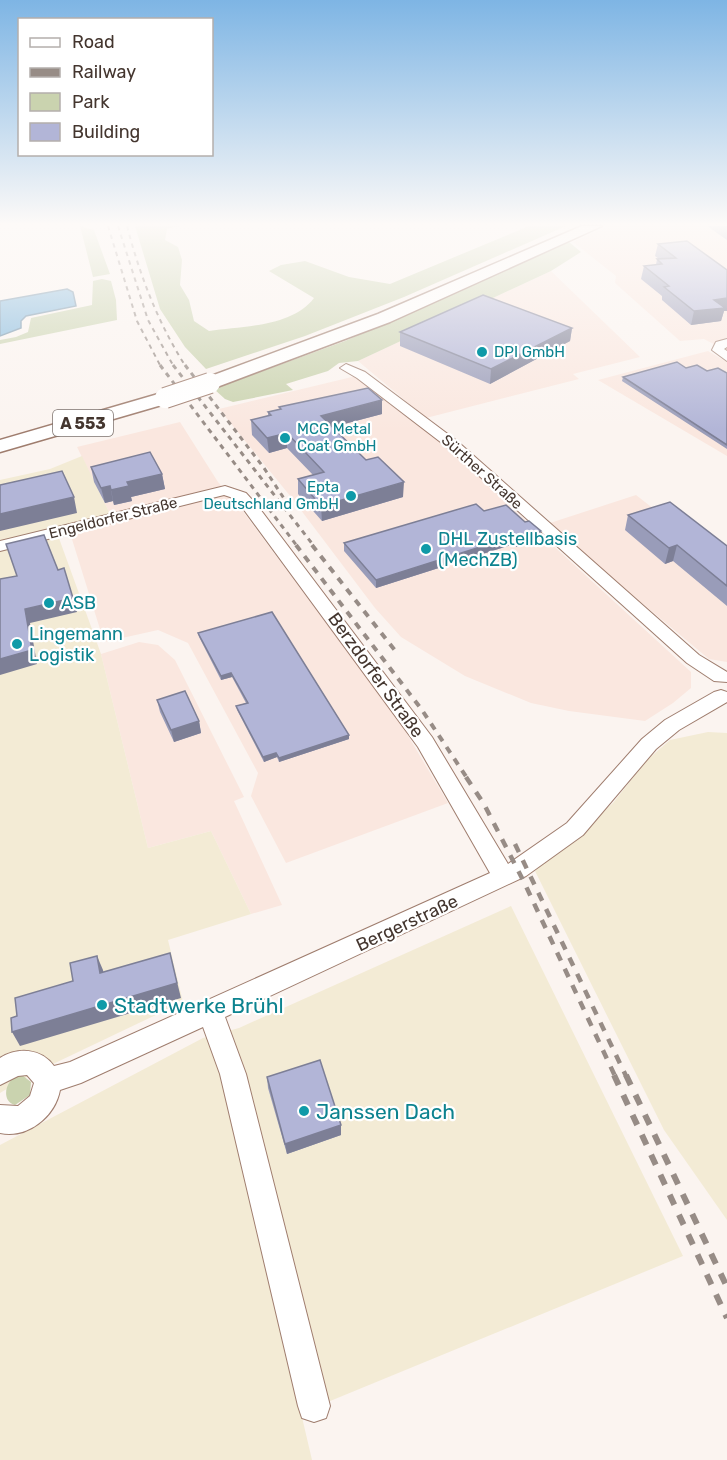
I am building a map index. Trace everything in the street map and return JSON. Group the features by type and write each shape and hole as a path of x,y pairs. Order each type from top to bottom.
{"highway":[{"name":"A 553","path":"208,380 422,294"},
{"name":"A 553","path":"0,446 208,380 365,326 438,294"},
{"name":"A 553","path":"0,438 163,394"}],"street":[{"name":"Sürther Straße","path":"346,368 361,375 452,444 724,688"},
{"name":"Engeldorfer Straße","path":"0,546 225,490"},
{"name":"Berzdorfer Straße","path":"225,490 241,496 252,508 411,722 444,771 504,877"},
{"name":"Bergerstraße","path":"48,1081 72,1074 526,865 575,829 638,755 661,734 724,688"},
{"path":"210,1011 233,1074 314,1406"},
{"path":"0,1072 17,1063 28,1062 37,1065 44,1072 48,1081 48,1091 34,1112 23,1119 11,1122 0,1119"}],"shaded area":[{"path":"501,294 575,294 640,357 573,374 579,379 426,418 358,361"},
{"path":"627,294 727,294 727,351 704,339 680,341"},
{"path":"708,351 727,362 727,372 721,374 727,377 727,456 598,380"},
{"path":"356,376 362,378 450,451 691,672 691,688 645,721 569,711 531,703 465,676 401,637 375,608 291,497 219,409"},
{"path":"180,422 218,482 236,502 401,724 448,803 286,863 251,796 258,773 188,643 158,630 104,642 71,536 115,524 77,447"},
{"path":"82,456 111,516 56,530 101,654 148,848 211,831 251,914 168,940 183,1002 32,1074 0,1093 0,480 50,469"},
{"path":"636,495 727,566 727,662 709,659 547,524"},
{"path":"139,642 158,645 175,660 244,797 234,801 282,905 251,914 211,831 148,848 101,654"},
{"path":"708,732 727,733 727,1220 664,1130 535,871 613,803 646,761 670,740"},
{"path":"511,906 683,1256 301,1413 312,1460 0,1460 0,1145 203,1038 239,1028"}],"green space":[{"path":"92,294 114,294 117,320 0,344 0,340 28,332 31,318 92,305"},
{"path":"156,294 185,294 194,321 209,331 266,324 280,320 305,308 314,298 308,294 411,294 305,336 206,369 185,347 160,309"},
{"path":"451,294 501,294 358,361 339,363 328,371 286,384 293,390 233,402 225,399 214,389 345,341"},
{"path":"22,1075 31,1082 30,1095 15,1105 7,1099 6,1089 16,1076"}],"water":[{"path":"38,294 73,294 76,306 26,316 21,321 21,328 0,336 0,301"}],"building":[{"path":"673,294 727,294 727,298 714,300 725,308 694,311"},
{"name":"DPI GmbH","path":"483,295 572,328 491,369 400,332"},
{"path":"677,362 686,368 697,365 707,371 718,368 727,373 727,445 623,377"},
{"path":"368,388 382,400 321,416 366,460 378,457 404,482 321,506 298,479 324,472 287,433 267,438 251,420 271,415 268,412 281,409 279,407"},
{"path":"150,452 162,474 127,482 129,486 111,490 110,486 101,488 91,467"},
{"path":"62,471 74,497 0,514 0,485"},
{"path":"670,502 727,546 727,586 677,545 669,548 628,515"},
{"name":"DHL Zustellbasis (MechZB)","path":"476,504 484,511 506,505 525,522 529,521 541,531 518,539 515,536 376,580 344,543"},
{"path":"44,535 58,570 64,568 73,598 25,609 32,650 0,659 0,579 17,576 6,544"},
{"path":"272,612 349,735 279,758 276,753 263,757 236,706 248,703 231,673 221,676 198,633"},
{"path":"185,691 199,721 171,730 157,700"},
{"path":"170,953 177,983 12,1032 11,1018 17,1016 15,998 73,981 70,963 97,956 100,973"},
{"name":"Janssen Dach","path":"320,1060 341,1125 285,1144 267,1077"}],"railway":[{"path":"129,294 137,321 161,367"},
{"path":"140,294 148,320 174,367"},
{"path":"149,294 186,367"},
{"path":"160,365 297,546"},
{"path":"173,365 314,546"},
{"path":"185,365 264,468 287,503"},
{"path":"296,545 422,710 467,778"},
{"path":"312,545 397,653"},
{"path":"466,777 484,804 524,882 615,1076"},
{"path":"515,844 626,1076"},
{"path":"614,1075 727,1318"},
{"path":"626,1075 727,1287"}],"place":[{"name":"DPI GmbH","path":"482,352"},
{"name":"MCG Metal Coat GmbH","path":"285,438"},
{"name":"Epta Deutschland GmbH","path":"351,496"},
{"name":"DHL Zustellbasis (MechZB)","path":"426,549"},
{"name":"ASB","path":"49,603"},
{"name":"Lingemann Logistik","path":"17,644"},
{"name":"Stadtwerke Brühl","path":"102,1005"},
{"name":"Janssen Dach","path":"304,1111"}]}
